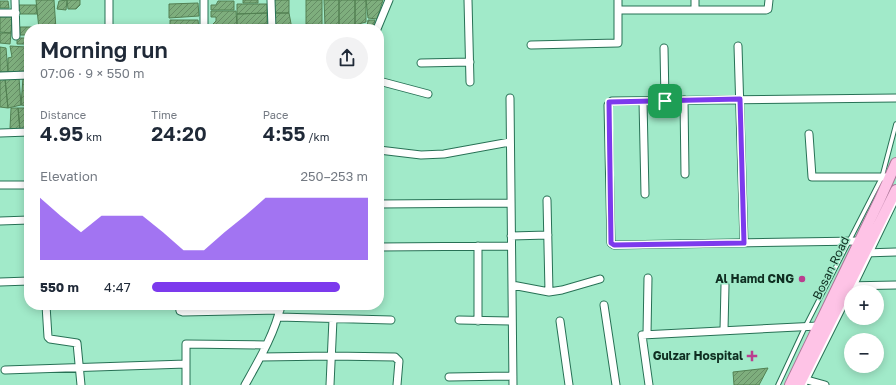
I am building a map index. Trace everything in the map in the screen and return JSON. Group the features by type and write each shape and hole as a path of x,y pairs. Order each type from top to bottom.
{"main road":[{"name":"Bosan Road","path":"790,385 837,286 854,241 886,177 896,163"},
{"name":"Bosan Road","path":"853,285 896,190"},
{"name":"Bosan Road","path":"804,383 844,303"}],"street":[{"path":"15,0 16,36"},
{"path":"109,0 109,24"},
{"path":"204,0 204,24"},
{"path":"271,0 272,24"},
{"path":"379,24 389,0"},
{"path":"468,0 470,82"},
{"path":"530,45 615,44 619,39 618,0"},
{"path":"695,0 695,10"},
{"path":"618,10 766,10 770,6 769,0"},
{"path":"0,13 16,13"},
{"path":"738,46 744,243"},
{"path":"664,48 665,101"},
{"path":"421,64 470,62"},
{"path":"0,76 24,75"},
{"path":"384,82 428,94"},
{"path":"510,98 513,385"},
{"path":"854,241 614,245 611,243 608,105 612,101 896,98"},
{"path":"684,100 685,174"},
{"path":"642,101 645,194"},
{"path":"0,133 24,132"},
{"path":"809,134 812,177 886,177"},
{"path":"384,150 421,154 444,154 510,142"},
{"path":"0,186 24,185"},
{"path":"547,200 549,292"},
{"path":"384,204 511,203"},
{"path":"0,221 24,220"},
{"path":"511,236 548,236"},
{"path":"478,246 478,320"},
{"path":"384,247 512,246"},
{"path":"868,252 896,252"},
{"path":"647,334 648,278"},
{"path":"512,285 549,292 562,290 600,279"},
{"path":"0,282 24,281"},
{"path":"724,330 725,285"},
{"path":"837,286 844,288"},
{"path":"884,287 896,286"},
{"path":"604,305 616,385"},
{"path":"46,310 48,336 55,341 77,343 81,385"},
{"path":"180,310 183,312 280,311 333,319 391,320"},
{"path":"245,385 261,357 280,311"},
{"path":"330,385 333,319"},
{"path":"459,320 512,321"},
{"path":"560,321 569,385"},
{"path":"649,385 641,338 642,335 818,326"},
{"path":"186,385 186,344 266,345"},
{"path":"261,357 332,356 398,358 397,385"},
{"path":"5,370 186,364"},
{"path":"448,378 513,376"},
{"path":"804,383 824,385"}],"lane":[{"path":"886,177 896,124"},
{"path":"868,252 896,201"},
{"path":"778,385 805,327 854,241"}],"building":[{"path":"36,0 54,0 56,24 38,24"},
{"path":"67,0 80,0 80,5 76,9 68,9"},
{"path":"67,0 66,10 57,9 59,1"},
{"path":"243,0 258,0 258,3 243,3"},
{"path":"273,0 289,0 289,13 273,13"},
{"path":"306,0 322,0 322,24 306,24"},
{"path":"324,0 339,0 339,24 325,24"},
{"path":"339,0 355,0 355,24 339,24"},
{"path":"355,0 366,0 366,22 355,24"},
{"path":"366,0 383,0 377,19 368,18"},
{"path":"0,1 8,1 9,8 0,8"},
{"path":"218,1 234,1 234,10 211,10 211,5 216,5"},
{"path":"198,3 199,16 169,18 169,4"},
{"path":"237,4 267,4 267,13 237,14"},
{"path":"19,5 36,5 37,14 19,14"},
{"path":"211,11 236,11 237,24 213,24 216,21 216,17 211,17"},
{"path":"267,13 267,24 237,24 237,14"},
{"path":"273,13 289,13 291,24 274,24"},
{"path":"0,17 12,17 11,33 0,32"},
{"path":"170,20 198,20 198,24 170,24"},
{"path":"368,20 375,20 374,24 367,24"},
{"path":"20,27 24,27 24,35 20,35"},
{"path":"0,33 11,33 10,44 0,43"},
{"path":"17,38 24,38 24,44 17,44"},
{"path":"10,46 24,47 24,71 8,72 8,58 12,57"},
{"path":"0,47 6,48 8,72 0,72"},
{"path":"19,78 21,105 8,108 5,79"},
{"path":"23,78 24,105 21,105"},
{"path":"0,79 5,79 8,108 0,107"},
{"path":"11,108 18,108 20,130 10,128"},
{"path":"18,108 24,108 24,130 20,130"},
{"path":"768,368 759,385 734,385 733,372"}],"place":[{"name":"Al Hamd CNG","path":"802,279"},
{"name":"Gulzar Hospital","path":"752,356"}],"route":[{"path":"740,99 744,243 614,245 611,243 609,102 665,101 740,99"}]}
